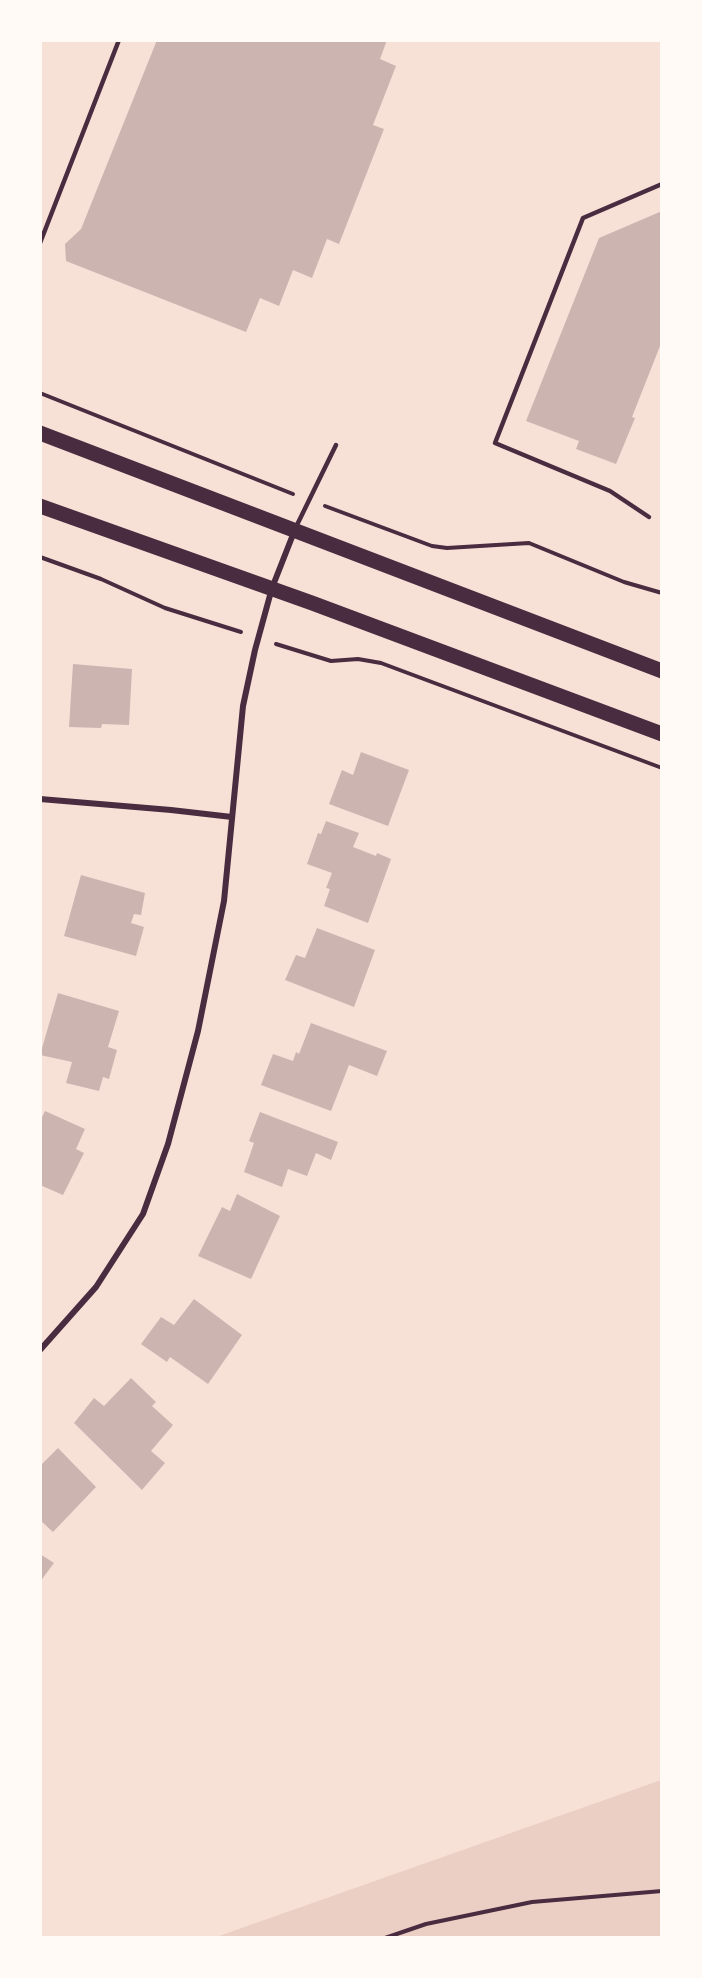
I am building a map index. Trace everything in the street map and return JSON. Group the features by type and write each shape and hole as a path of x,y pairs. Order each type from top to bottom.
{"main road":[{"path":"40,433 662,671"},
{"path":"40,506 272,588 662,734"}],"street":[{"path":"40,1350 96,1287 143,1214 168,1143 198,1031 224,901 243,706 272,588 294,531"},
{"path":"40,799 171,810 232,818"}],"lane":[{"path":"40,243 119,40"},
{"path":"649,517 610,491 495,443 583,218 662,184"},
{"path":"294,531 336,445"}],"path":[{"path":"40,393 309,500 432,546 447,548 529,543 624,582 662,593"},
{"path":"40,557 101,579 165,608 214,623"},
{"path":"298,652 331,661 358,659 381,663 662,768"},
{"path":"385,1938 426,1924 532,1902 662,1891"}],"shaded area":[{"path":"661,1780 661,1937 216,1937"}],"building":[{"path":"157,40 387,40 380,59 396,66 373,125 384,129 339,244 327,239 312,278 293,270 279,306 260,298 246,332 66,261 65,244 81,229"},
{"path":"662,211 662,341 616,464 576,449 579,441 526,421 599,238"},
{"path":"73,664 132,669 129,725 102,724 101,728 69,727"},
{"path":"361,752 409,770 388,826 329,804 342,770 353,775"},
{"path":"326,821 359,833 353,847 391,859 368,923 324,906 330,889 326,888 332,873 307,864 318,833 321,834"},
{"path":"81,875 145,893 141,915 134,914 131,923 144,927 136,956 64,936"},
{"path":"317,928 375,950 354,1007 285,980 296,955 305,958"},
{"path":"58,993 119,1011 108,1047 117,1050 109,1079 103,1077 99,1091 66,1083 72,1062 40,1055"},
{"path":"311,1023 387,1051 377,1076 349,1065 331,1111 261,1085 273,1054 293,1061 296,1052 299,1054"},
{"path":"45,1111 85,1129 76,1149 84,1153 63,1195 40,1185 40,1121"},
{"path":"260,1112 338,1142 331,1160 316,1153 307,1176 288,1169 282,1187 244,1172 254,1143 249,1141"},
{"path":"237,1194 280,1216 251,1279 198,1256 222,1207 230,1211"},
{"path":"194,1299 242,1335 208,1384 170,1357 167,1362 141,1344 161,1317 174,1325"},
{"path":"131,1378 156,1402 152,1406 173,1425 151,1451 165,1463 142,1490 74,1423 94,1398 104,1406"},
{"path":"58,1448 96,1487 53,1532 40,1520 40,1466"},
{"path":"40,1554 54,1563 40,1582"}]}
